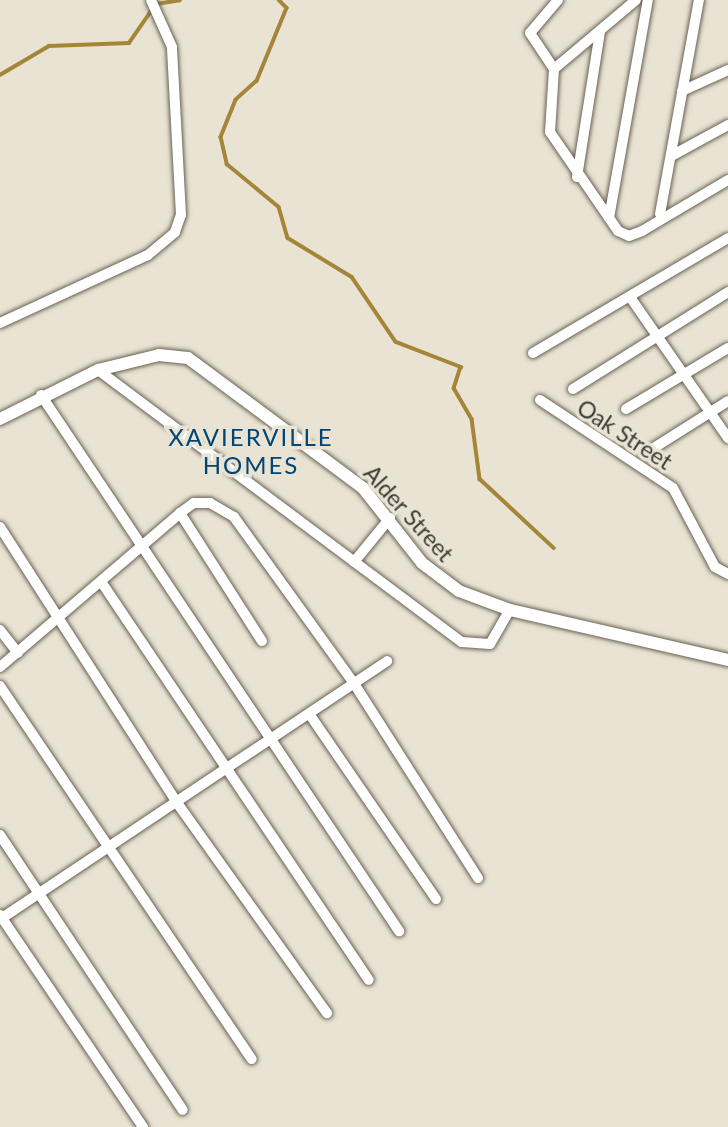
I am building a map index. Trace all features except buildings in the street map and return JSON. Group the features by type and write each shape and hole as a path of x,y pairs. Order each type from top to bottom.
{"street":[{"path":"0,323 148,255 175,232 181,215 172,47 151,0"},
{"path":"558,0 530,33 554,69 550,132 577,177 609,218 629,236 660,215 728,180"},
{"path":"554,69 636,0"},
{"path":"609,218 648,0"},
{"path":"660,215 699,0"},
{"path":"577,177 600,31"},
{"path":"682,91 728,70"},
{"path":"673,155 728,125"},
{"path":"533,354 728,238"},
{"path":"573,389 653,335 728,292"},
{"path":"630,297 653,335 728,438"},
{"path":"626,409 728,348"},
{"name":"Alder Street","path":"0,419 41,395 98,370 159,355 188,358 362,488 436,575 510,610 728,660"},
{"path":"98,370 354,562 475,647 502,632 510,610"},
{"path":"41,395 399,930"},
{"name":"Oak Street","path":"540,400 673,488 715,567 728,574"},
{"path":"649,451 728,401"},
{"path":"0,667 102,583 180,513 194,503 210,503 234,517 355,685 478,878"},
{"path":"180,513 262,641"},
{"path":"354,562 390,519"},
{"path":"0,527 175,800 327,1013"},
{"path":"102,583 224,769 369,980"},
{"path":"0,630 18,653"},
{"path":"143,1127 1,916 175,800 271,741 387,661"},
{"path":"0,685 106,847 252,1059"},
{"path":"310,715 436,899"},
{"path":"0,835 183,1110"}],"waterway":[{"path":"0,75 49,46 129,43 156,4 180,0"},
{"path":"279,0 287,8 257,81 236,100 221,137 227,164 279,207 288,238 352,277 396,342 461,367 454,388 472,419 480,479 554,548"}],"district":[{"name":"XAVIERVILLE HOMES","path":"251,451"}]}
